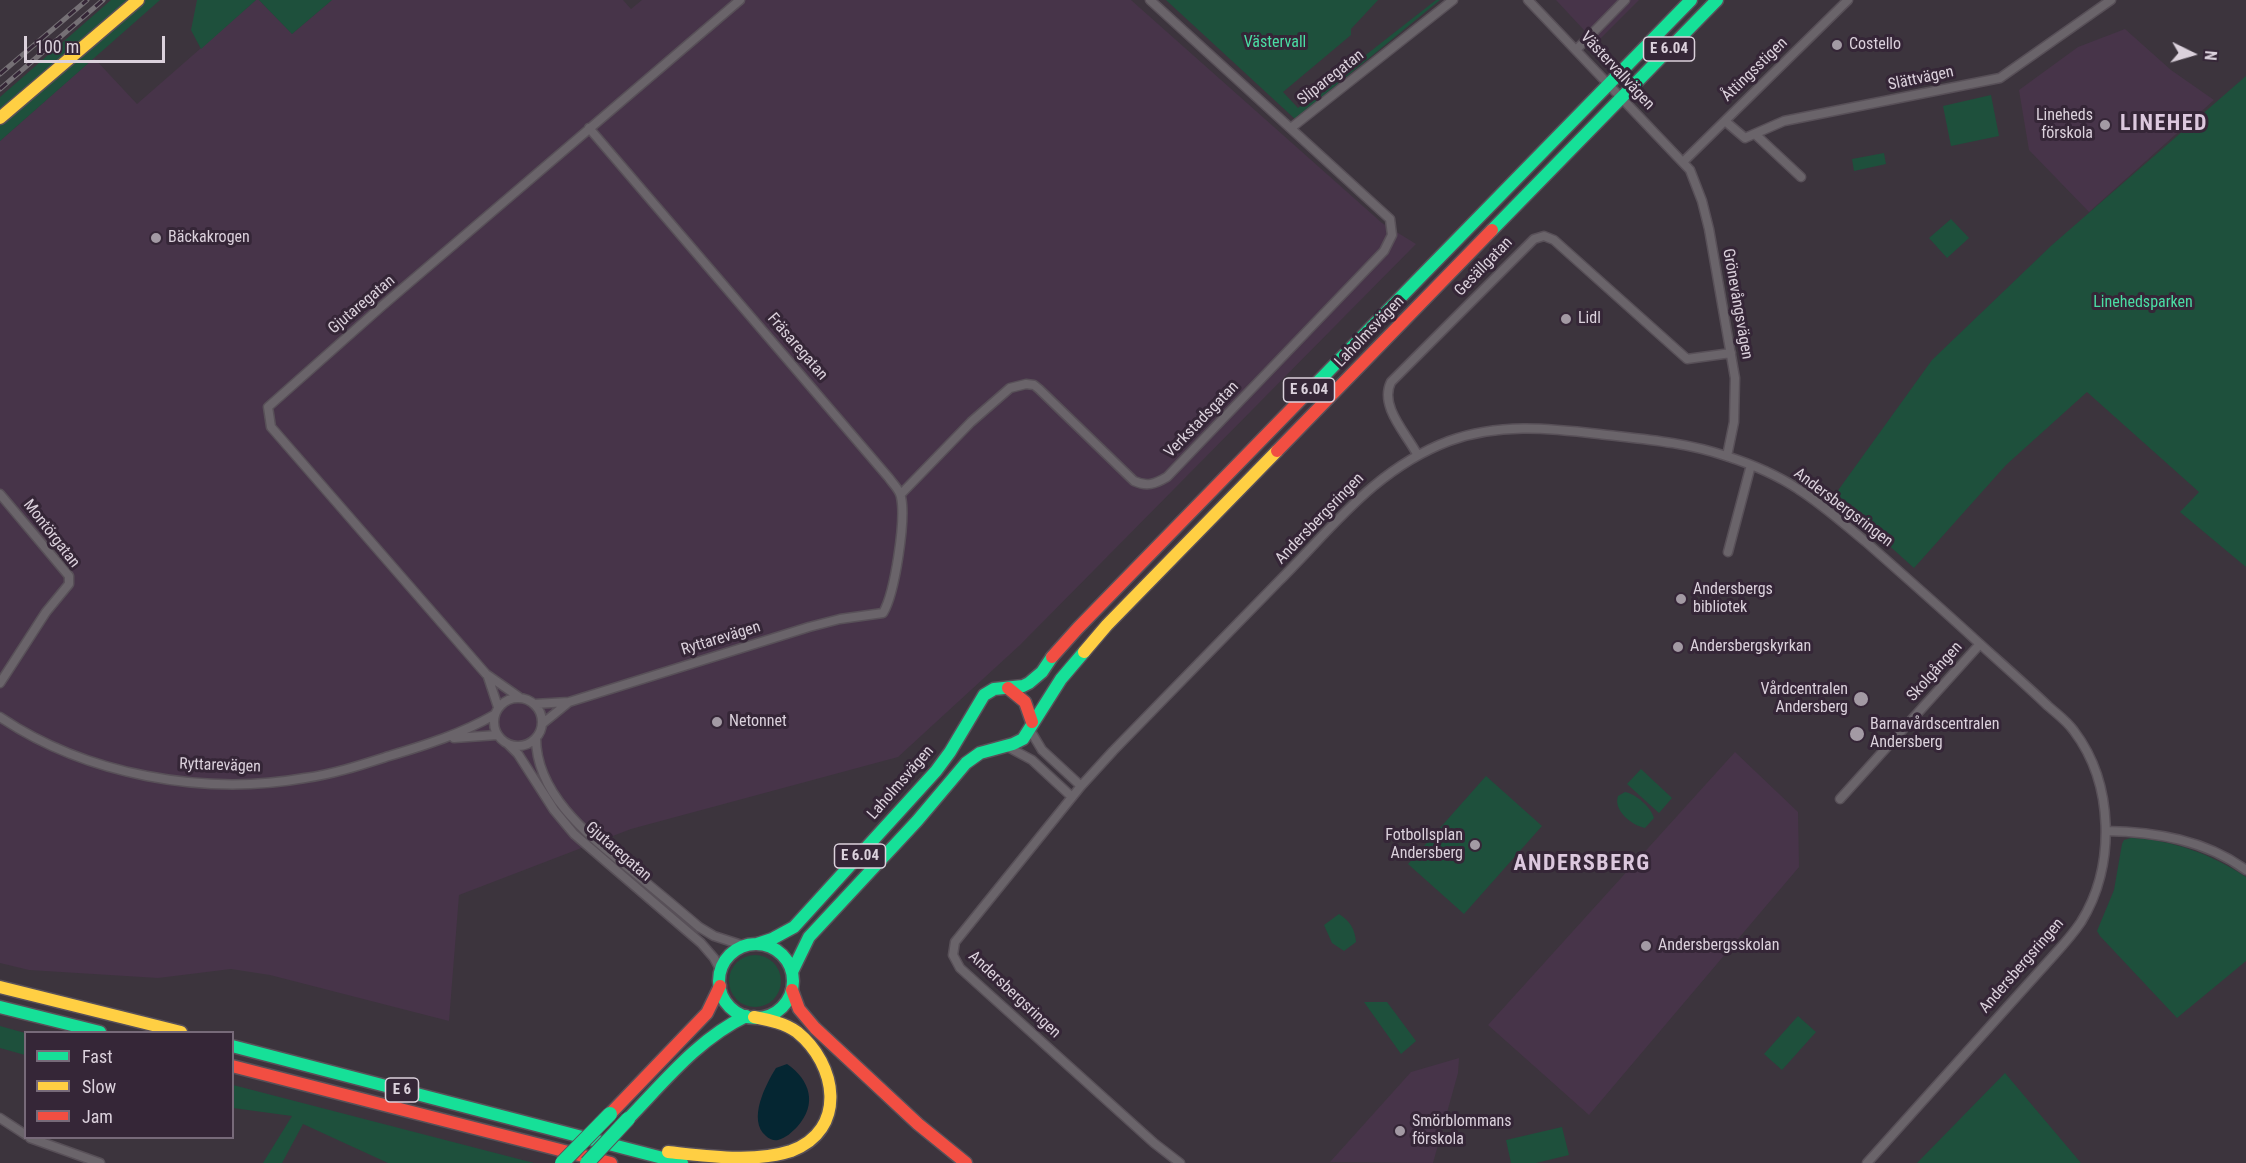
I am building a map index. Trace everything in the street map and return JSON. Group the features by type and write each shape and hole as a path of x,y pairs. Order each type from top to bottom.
{"main road":[{"path":"0,118 138,0"},
{"name":"Laholmsvägen","path":"721,970 730,955 778,936 794,927 926,783 950,752 984,695 994,689 1029,683 1042,672 1056,652 1078,628 1691,0"},
{"name":"Laholmsvägen","path":"792,990 792,972 809,937 923,814 966,763 980,753 1023,739 1061,680 1107,625 1718,0"},
{"path":"1008,688 1025,702 1031,726"},
{"path":"751,945 769,946 779,952 787,961 792,972"},
{"path":"562,1163 707,1013 720,986 721,970"},
{"path":"619,1147 724,1158 753,1158 793,1150 813,1137 827,1118 832,1097 830,1077 822,1058 796,1031 775,1022 750,1017 728,1005 720,986"},
{"path":"0,987 176,1031"},
{"path":"587,1163 708,1038 728,1023 776,1012 787,1000 792,990"},
{"path":"792,990 799,1009 815,1028 918,1124 966,1163"},
{"path":"0,1007 96,1031"},
{"name":"E 6","path":"234,1047 682,1163"},
{"name":"E 6","path":"234,1067 611,1163"},
{"path":"470,1126 484,1137 577,1163"}],"street":[{"name":"Gjutaregatan","path":"519,698 486,674 271,427 268,408 382,306 740,0"},
{"name":"Sliparegatan","path":"1150,0 1291,128 1454,0"},
{"name":"Västervallvägen","path":"1528,0 1622,100 1684,161"},
{"path":"1576,50 1625,0"},
{"name":"Åttingsstigen","path":"1684,161 1848,0"},
{"name":"Slättvägen","path":"1756,135 1784,121 2000,78 2111,0"},
{"path":"1725,121 1745,138 1756,135 1801,177"},
{"name":"Fräsaregatan","path":"589,128 842,421 901,494"},
{"name":"Verkstadsgatan","path":"901,494 971,422 1010,388 1026,384 1040,389 1134,481 1151,485 1167,477 1384,252 1392,235 1390,219 1291,128"},
{"name":"Grönevångsvägen","path":"1684,161 1702,201 1731,353 1736,405 1727,456"},
{"name":"Gesällgatan","path":"1417,454 1389,405 1387,390 1391,382 1534,239 1544,236 1554,240 1687,359 1731,353"},
{"name":"Andersbergsringen","path":"1180,1163 1154,1143 960,968 954,959 952,950 957,938 1081,786 1137,725 1323,537 1360,496 1417,454 1453,440 1487,431 1526,428 1665,441 1727,456 1798,488 1918,587 2034,692 2072,728 2078,737 2098,781 2106,831 2105,854 2098,884 2083,920 1867,1163"},
{"path":"1728,552 1751,465"},
{"name":"Montörgatan","path":"0,494 69,576 69,584 46,612 0,683"},
{"name":"Ryttarevägen","path":"445,740 496,711 511,698 519,698 534,704 569,702 840,618 883,613 890,599 901,530 903,510 901,494"},
{"name":"Skolgången","path":"1840,799 1980,644"},
{"name":"Gjutaregatan","path":"486,674 496,711"},
{"name":"Ryttarevägen","path":"536,738 542,724 569,702"},
{"path":"534,704 539,709 542,724"},
{"path":"496,711 494,728 497,735 508,744 523,746 536,738"},
{"name":"Ryttarevägen","path":"0,717 20,730 91,762 129,773 192,782 232,784 294,780 334,773 445,740 497,735"},
{"path":"1031,726 1042,750 1081,786"},
{"name":"Gjutaregatan","path":"536,738 536,754 543,774 562,805 584,830 699,927 714,936 751,945"},
{"name":"Gjutaregatan","path":"508,744 518,754 554,810 574,834 701,943 721,970"},
{"path":"1006,746 1032,760 1072,797"},
{"path":"2106,831 2138,832 2176,838 2208,849 2246,870"},
{"path":"0,1118 24,1134"},
{"path":"35,1139 100,1163"}],"shaded area":[{"path":"256,0 259,0 292,34 332,0 623,0 631,9 642,0 1131,0 1382,223 1416,244 1020,645 898,757 631,829 459,895 449,1021 270,975 231,969 158,978 29,970 0,963 0,141 94,58 137,104"},
{"path":"1556,0 1639,0 1596,43"},
{"name":"Lineheds förskola","path":"2125,29 2171,70 2214,100 2089,212 2029,150 2019,90 2078,47"},
{"name":"Andersbergsskolan","path":"1735,752 1798,812 1799,867 1589,1115 1488,1025"},
{"name":"Smörblommans förskola","path":"1459,1058 1458,1073 1433,1163 1330,1162 1411,1072"}],"green space":[{"path":"111,0 160,0 0,141 0,97"},
{"path":"197,0 256,0 201,49 191,30"},
{"path":"259,0 332,0 292,34"},
{"name":"Västervall","path":"1166,0 1378,0 1351,29 1351,35 1283,92 1298,108 1436,0 1440,0 1295,119"},
{"name":"Linehedsparken","path":"2246,76 2246,567 2180,512 2199,492 2087,392 2006,465 1914,568 1834,496 1932,360 2052,245"},
{"path":"1991,95 1999,136 1951,146 1943,106"},
{"path":"1884,153 1886,164 1854,171 1852,159"},
{"path":"1951,219 1969,238 1947,258 1929,238"},
{"path":"1641,769 1672,798 1659,813 1627,784"},
{"name":"Fotbollsplan Andersberg","path":"1486,776 1542,826 1464,914 1408,864"},
{"path":"1625,792 1638,798 1652,814 1654,818 1645,828 1634,824 1624,816 1618,806 1618,796"},
{"path":"2131,838 2177,845 2219,861 2246,877 2246,961 2177,1018 2097,931 2114,890 2122,844 2124,840"},
{"path":"1339,914 1353,929 1356,942 1344,951 1332,943 1324,925"},
{"path":"750,955 760,955 774,962 781,981 774,1000 760,1007 750,1007 740,1003 733,996 729,986 729,976 733,966 740,959"},
{"path":"1364,1002 1387,1002 1416,1041 1401,1054"},
{"path":"1798,1016 1816,1032 1782,1070 1764,1054"},
{"path":"0,1026 24,1033 24,1055 0,1048"},
{"path":"2005,1073 2081,1163 1917,1163"},
{"path":"234,1085 534,1163 388,1163 303,1124 282,1163 263,1163 292,1116 234,1108"},
{"path":"1562,1127 1569,1155 1536,1163 1511,1163 1506,1140"}],"water":[{"path":"787,1064 795,1070 806,1085 808,1110 791,1133 784,1138 773,1140 767,1137 761,1129 758,1112 763,1092 776,1068"}],"railway":[{"path":"0,74 87,0"},
{"path":"0,89 103,0"}],"traffic: fast":[{"path":"1309,391 1691,0"},
{"path":"1492,230 1717,0"},
{"path":"792,972 809,937 917,821 966,763 980,753 1023,739 1061,679 1084,652"},
{"path":"757,944 794,927 936,771 984,695 994,689 1023,686 1029,683 1042,672 1052,657"},
{"path":"756,944 770,947 782,955 790,967 793,981 790,995 782,1007 770,1015 756,1018 742,1015 730,1007 722,995 719,981 722,967 730,955 742,947 756,944"},
{"path":"0,1007 96,1031"},
{"path":"628,1119 697,1049 746,1016"},
{"path":"234,1047 682,1163"},
{"path":"562,1163 610,1114"},
{"path":"587,1163 628,1119"}],"traffic: slow":[{"path":"0,118 138,0"},
{"path":"1084,652 1107,625 1277,451"},
{"path":"0,987 177,1031"},
{"path":"668,1152 730,1158 777,1155 791,1151 809,1141 822,1128 828,1113 830,1096 828,1078 821,1061 811,1045 797,1032 777,1022 754,1017"}],"traffic: jam":[{"path":"1277,451 1492,230"},
{"path":"1052,657 1309,391"},
{"path":"1008,688 1025,702 1032,722"},
{"path":"610,1114 707,1013 720,986"},
{"path":"792,990 799,1009 815,1028 918,1124 966,1163"},
{"path":"234,1067 611,1163"}],"place":[{"name":"Costello","path":"1837,45"},
{"name":"Lineheds förskola","path":"2105,125"},
{"name":"Bäckakrogen","path":"156,238"},
{"name":"Lidl","path":"1566,319"},
{"name":"Andersbergs bibliotek","path":"1681,599"},
{"name":"Andersbergskyrkan","path":"1678,647"},
{"name":"Vårdcentralen Andersberg","path":"1861,699"},
{"name":"Netonnet","path":"717,722"},
{"name":"Barnavårdscentralen Andersberg","path":"1857,734"},
{"name":"Fotbollsplan Andersberg","path":"1475,845"},
{"name":"Andersbergsskolan","path":"1646,946"},
{"name":"Smörblommans förskola","path":"1400,1131"}],"district":[{"name":"LINEHED","path":"2164,124"},
{"name":"ANDERSBERG","path":"1582,864"}]}
